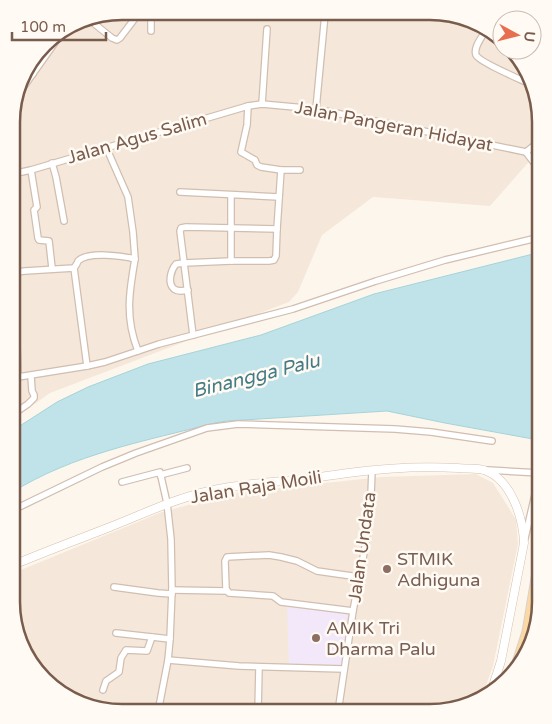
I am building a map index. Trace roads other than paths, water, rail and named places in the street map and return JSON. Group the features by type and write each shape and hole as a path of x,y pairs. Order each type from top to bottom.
{"main road":[{"path":"524,640 532,600"}],"street":[{"path":"94,24 114,40 117,40 133,20"},
{"path":"151,20 151,31"},
{"path":"316,109 324,20"},
{"path":"262,104 267,29"},
{"path":"483,35 477,47 476,53 478,58 523,81"},
{"path":"33,74 49,51"},
{"name":"Jalan Pangeran Hidayat","path":"262,104 316,109 526,152"},
{"name":"Jalan Agus Salim","path":"20,172 248,106 262,104"},
{"path":"248,106 247,125 241,152 255,160 259,166 281,170 300,170"},
{"path":"106,147 128,197 133,232 134,259 129,296 130,321 138,351"},
{"path":"532,147 526,152 532,160"},
{"path":"52,163 64,221"},
{"path":"30,170 37,208 34,210 38,238 39,240 50,242 52,268"},
{"path":"188,290 176,290 173,288 171,271 176,264 274,260 276,256 281,170"},
{"path":"180,192 279,197"},
{"path":"231,195 231,261"},
{"path":"194,335 180,231 182,227 277,229"},
{"path":"20,377 116,359 194,335 292,309 445,260 532,239"},
{"path":"87,366 74,268 78,261 87,257 109,255 134,259"},
{"path":"20,271 74,268"},
{"path":"20,410 34,398 32,376"},
{"path":"20,507 102,466 207,428 238,424 395,429 492,441"},
{"name":"Jalan Raja Moili","path":"20,562 167,503 226,488 372,470 414,467 484,470"},
{"path":"160,475 187,468"},
{"name":"Jalan Undata","path":"340,704 353,611 366,542 372,470"},
{"path":"484,470 497,478 515,502 524,530 524,543"},
{"path":"484,470 532,473"},
{"path":"122,482 160,472 167,503 171,538 172,592 168,660 160,704"},
{"path":"495,681 501,662 504,639 532,508"},
{"path":"227,591 225,561 227,557 234,556 269,555 281,557 297,561 317,571 359,577"},
{"path":"114,586 158,593 227,591 233,594 273,596 281,602 353,611"},
{"path":"116,633 170,638"},
{"path":"103,690 106,680 119,672 120,658 126,650 147,651 152,636"},
{"path":"168,660 259,667 344,669"},
{"path":"258,704 259,667"}],"water":[{"name":"Binangga Palu","path":"532,254 532,439 387,411 227,421 84,458 59,468 20,488 20,426 57,402 88,387 148,364 261,335 374,294"}],"place":[{"name":"STMIK Adhiguna","path":"387,569"},
{"name":"AMIK Tri Dharma Palu","path":"316,638"}]}
